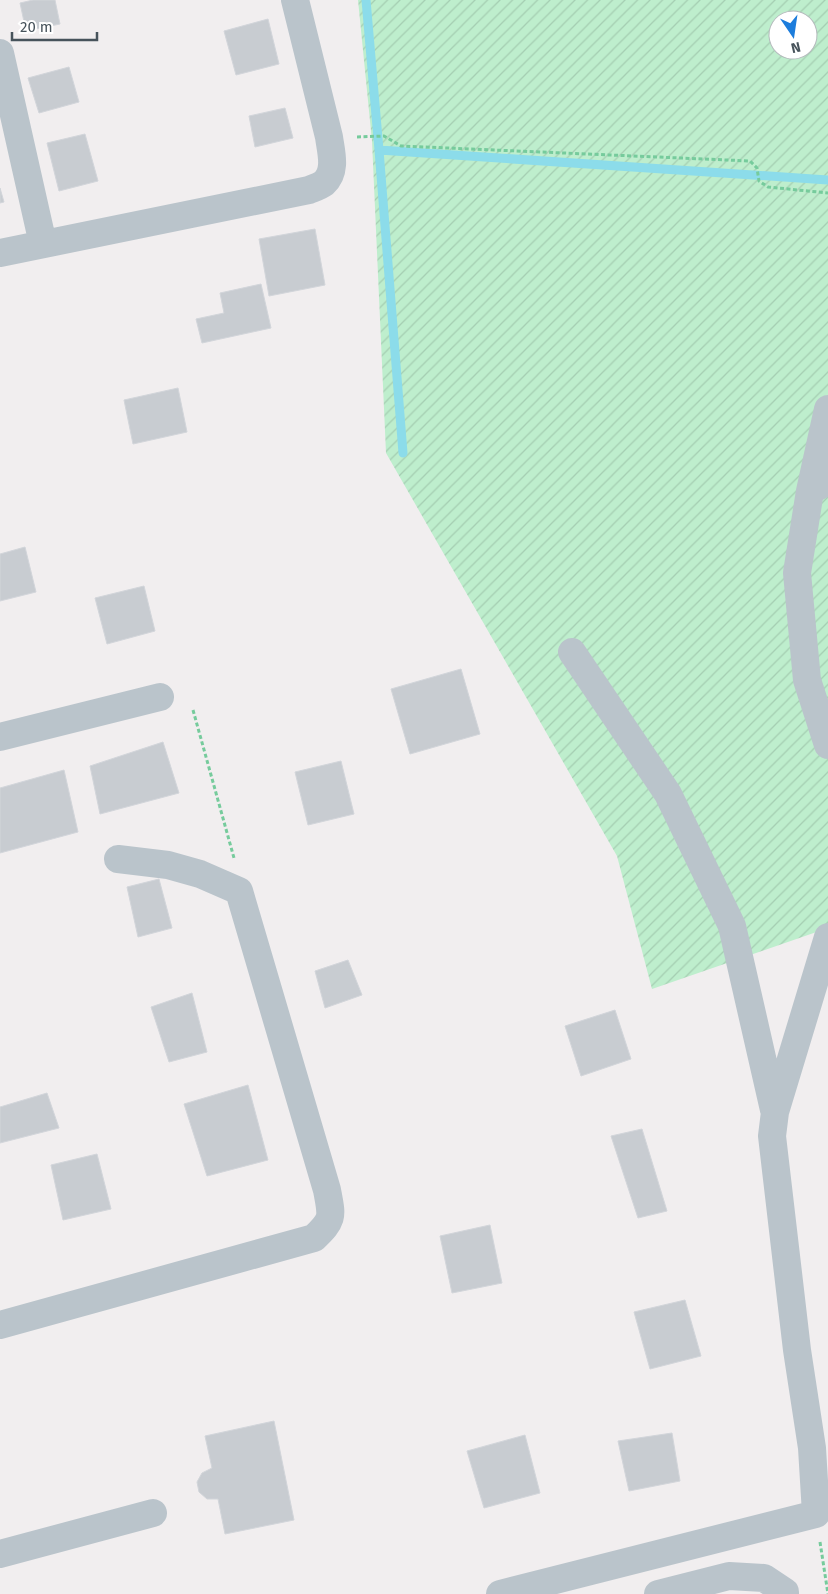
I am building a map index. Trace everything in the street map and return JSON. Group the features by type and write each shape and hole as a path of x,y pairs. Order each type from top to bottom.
{"street":[{"path":"0,253 309,190 324,183 332,171 332,154 295,0"},
{"path":"0,54 43,244"},
{"path":"828,409 819,486 797,572 807,680 828,745"},
{"path":"572,652 668,794 732,926 775,1112"},
{"path":"0,738 160,697"},
{"path":"0,1325 314,1238 328,1225 331,1212 327,1190 239,891 200,874 168,865 118,859"},
{"path":"500,1594 816,1514 812,1448 796,1350 772,1136 775,1112 828,937"},
{"path":"0,1554 153,1513"},
{"path":"658,1594 729,1576 764,1578 786,1594"}],"path":[{"path":"372,137 384,136 401,146 750,161 757,168 759,181 768,187 828,192"},
{"path":"193,710 233,854 239,891"},
{"path":"816,1514 828,1594"}],"green space":[{"path":"358,0 828,0 828,928 652,989 617,856 386,453 372,141"}],"building":[{"path":"33,0 55,0 60,24 26,31 20,3"},
{"path":"268,19 279,64 236,75 224,31"},
{"path":"69,67 79,102 39,113 28,78"},
{"path":"285,108 293,138 255,147 249,116"},
{"path":"85,134 98,181 59,191 47,143"},
{"path":"0,188 4,202 0,203"},
{"path":"315,229 325,285 269,296 259,239"},
{"path":"261,284 271,328 202,343 196,319 224,313 220,293"},
{"path":"178,388 187,432 133,444 124,400"},
{"path":"25,547 36,592 0,601 0,554"},
{"path":"144,586 155,631 107,644 95,598"},
{"path":"461,669 480,734 410,754 391,689"},
{"path":"163,742 179,793 100,814 90,766"},
{"path":"341,761 354,814 308,825 295,772"},
{"path":"64,770 78,832 0,853 0,788"},
{"path":"159,879 172,928 138,937 127,887"},
{"path":"348,960 362,995 325,1008 315,971"},
{"path":"192,993 207,1052 169,1062 151,1007"},
{"path":"615,1010 631,1059 581,1076 565,1026"},
{"path":"248,1085 268,1160 207,1176 184,1104"},
{"path":"47,1093 59,1128 0,1143 0,1107"},
{"path":"642,1129 667,1211 638,1218 611,1136"},
{"path":"97,1154 111,1209 63,1220 51,1165"},
{"path":"490,1225 502,1283 452,1293 440,1236"},
{"path":"685,1300 701,1356 650,1369 634,1312"},
{"path":"274,1421 294,1520 225,1534 218,1499 207,1499 199,1492 197,1482 202,1473 212,1468 205,1436"},
{"path":"672,1433 680,1481 629,1491 618,1441"},
{"path":"525,1435 540,1493 484,1508 467,1451"}],"waterway":[{"path":"366,0 379,150 828,180"},
{"path":"379,150 403,453"}]}
